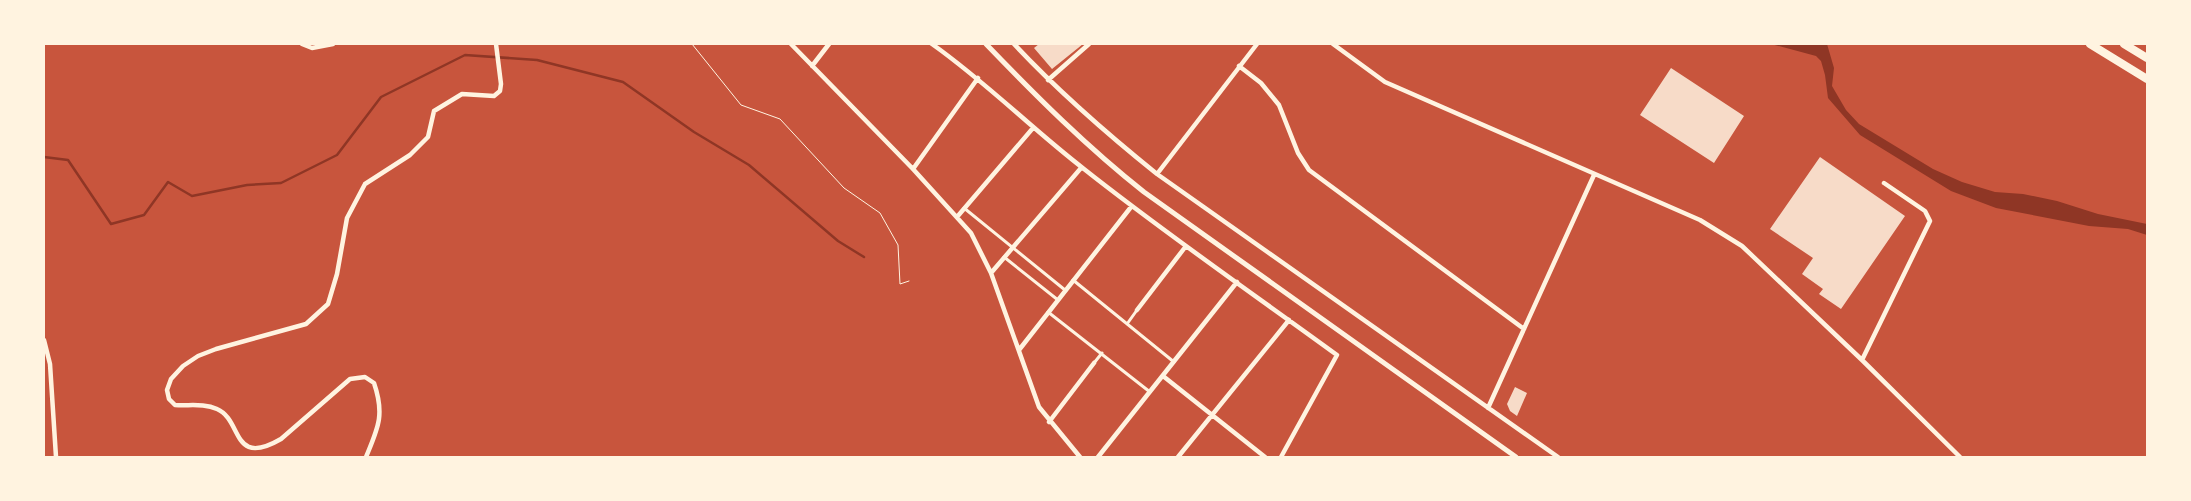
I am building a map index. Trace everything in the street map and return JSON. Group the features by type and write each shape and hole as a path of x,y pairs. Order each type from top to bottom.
{"highway":[{"path":"2090,44 2147,79"},
{"path":"2124,44 2147,58"}],"street":[{"path":"302,44 312,48 333,44"},
{"path":"366,457 380,423 379,398 374,383 365,377 350,379 282,439 270,446 256,449 241,442 227,415 217,409 204,406 175,405 169,399 167,390 171,379 183,366 198,356 216,349 306,324 328,304 337,274 347,218 365,184 410,155 428,137 434,111 462,94 494,96 500,91 501,84 496,44"},
{"path":"791,44 913,168 958,217 976,241 990,273 1036,399 1049,422 1080,457"},
{"path":"812,66 829,44"},
{"path":"932,44 978,78 1033,128 1131,207 1337,355 1281,457"},
{"path":"986,44 1106,162 1144,192 1516,457"},
{"path":"1014,44 1048,80 1108,135 1157,174 1558,457"},
{"path":"1048,80 1089,44"},
{"path":"1157,174 1257,44"},
{"path":"1333,44 1385,82 1700,220 1742,246 1862,360 1960,457"},
{"path":"1239,66 1261,83 1279,105 1298,153 1309,170 1524,329"},
{"path":"913,168 978,78"},
{"path":"958,217 1033,128"},
{"path":"990,273 1081,168"},
{"path":"1488,408 1594,175"},
{"path":"1862,360 1930,221 1925,211 1884,183"},
{"path":"1019,350 1131,207"},
{"path":"964,208 1065,290"},
{"path":"1127,324 1186,246"},
{"path":"1004,257 1058,300"},
{"path":"1073,280 1174,362"},
{"path":"1098,457 1237,282"},
{"path":"1048,312 1150,392"},
{"path":"1178,457 1288,320"},
{"path":"44,340 50,364 56,457"},
{"path":"1049,422 1102,353"},
{"path":"1163,376 1265,457"}],"path":[{"path":"692,44 741,105 780,119 844,188 880,213 898,245 900,284 909,281"}],"shaded area":[{"path":"1771,44 1827,44 1834,68 1832,86 1846,110 1859,124 1933,169 1962,182 1995,192 2023,194 2057,201 2098,214 2147,224 2147,235 2128,229 2089,226 1996,208 1951,191 1860,135 1828,98 1821,61 1816,56"}],"building":[{"path":"1039,44 1083,44 1052,69 1034,48"},
{"path":"1671,68 1744,116 1714,163 1640,115"},
{"path":"1820,157 1905,216 1841,309 1819,294 1823,289 1802,274 1813,258 1770,229"},
{"path":"1515,387 1527,393 1517,416 1510,411 1507,404"}],"waterway":[{"path":"44,157 68,160 111,224 144,215 168,182 192,196 247,185 281,183 337,155 381,97 465,55 537,60 623,82 694,132 749,165 838,241 864,257"}]}
